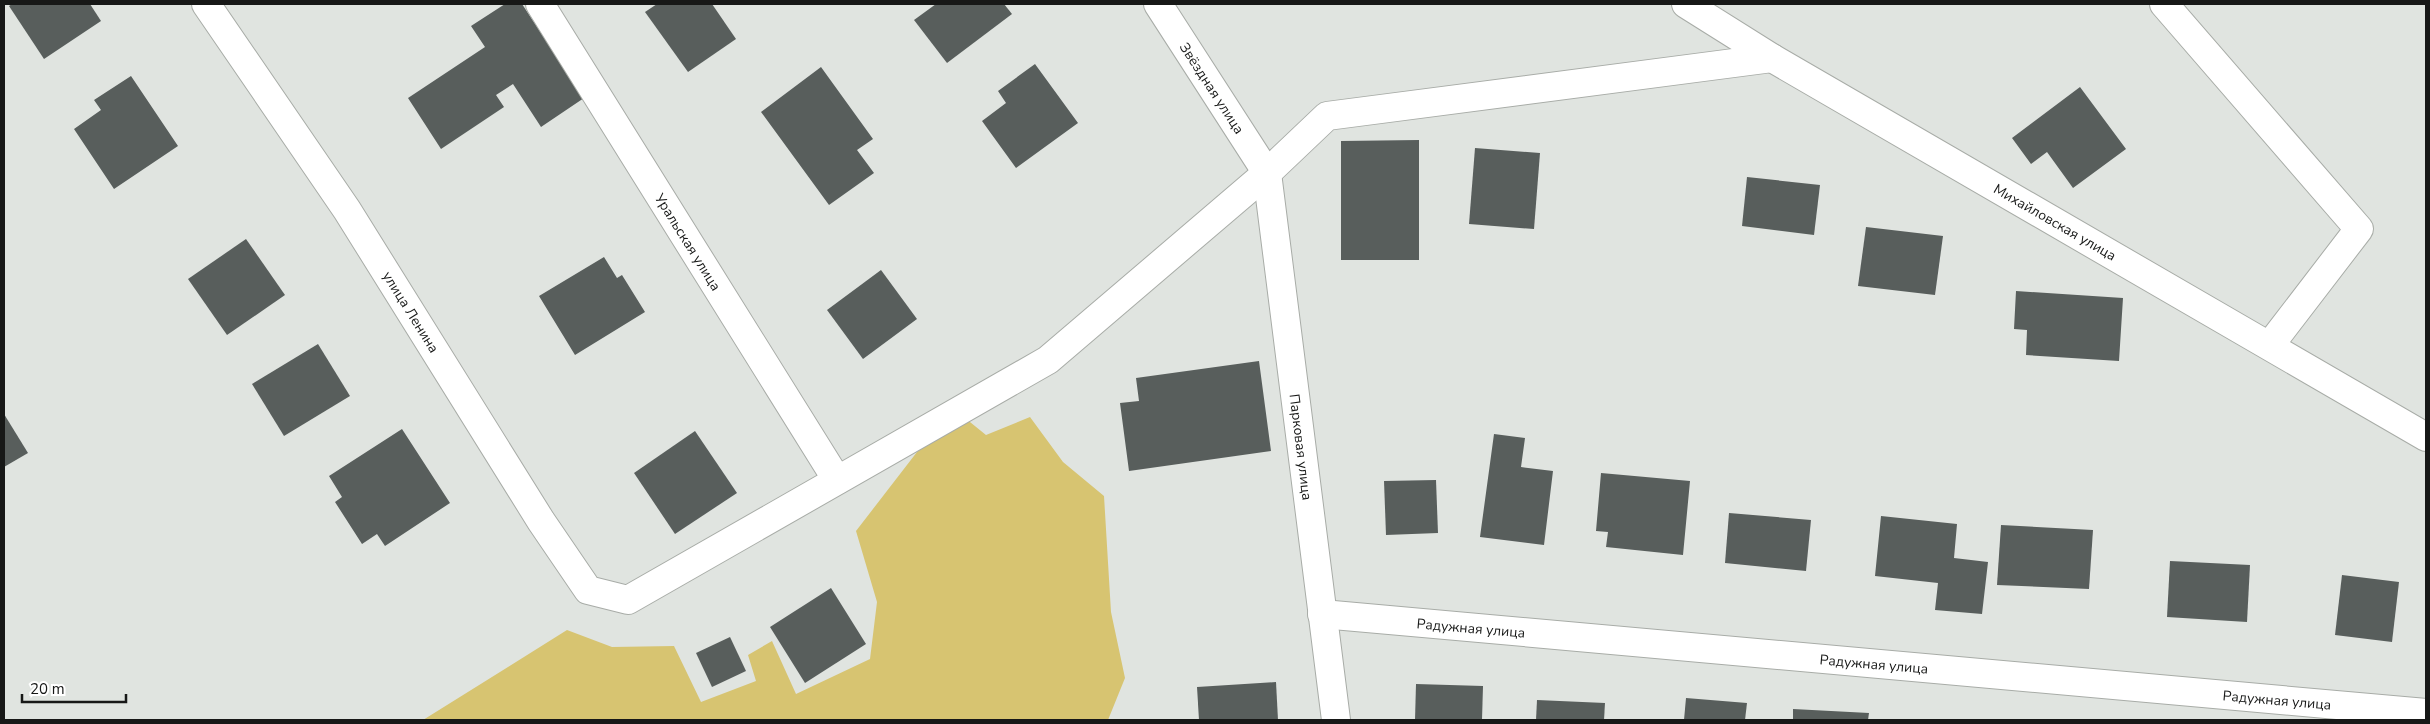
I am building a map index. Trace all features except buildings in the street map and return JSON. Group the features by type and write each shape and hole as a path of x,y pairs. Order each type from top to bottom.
{"street":[{"name":"улица Ленина","path":"206,4 347,210 541,521 588,590 628,600 837,480"},
{"name":"Уральская улица","path":"540,4 837,480"},
{"name":"Звёздная улица","path":"1158,4 1267,173"},
{"name":"Михайловская улица","path":"1686,4 1772,58 2426,437"},
{"path":"2164,4 2359,229 2270,345"},
{"path":"837,480 1048,360 1267,173 1327,116 1772,58"},
{"name":"Парковая улица","path":"1267,173 1336,720"},
{"name":"Радужная улица","path":"1322,614 2426,713"}],"shaded area":[{"path":"1030,417 1063,462 1104,496 1111,612 1125,678 1108,720 423,720 567,630 612,647 674,646 701,702 756,681 748,655 772,641 796,694 870,659 877,602 856,531 917,452 965,418 986,435"}]}
